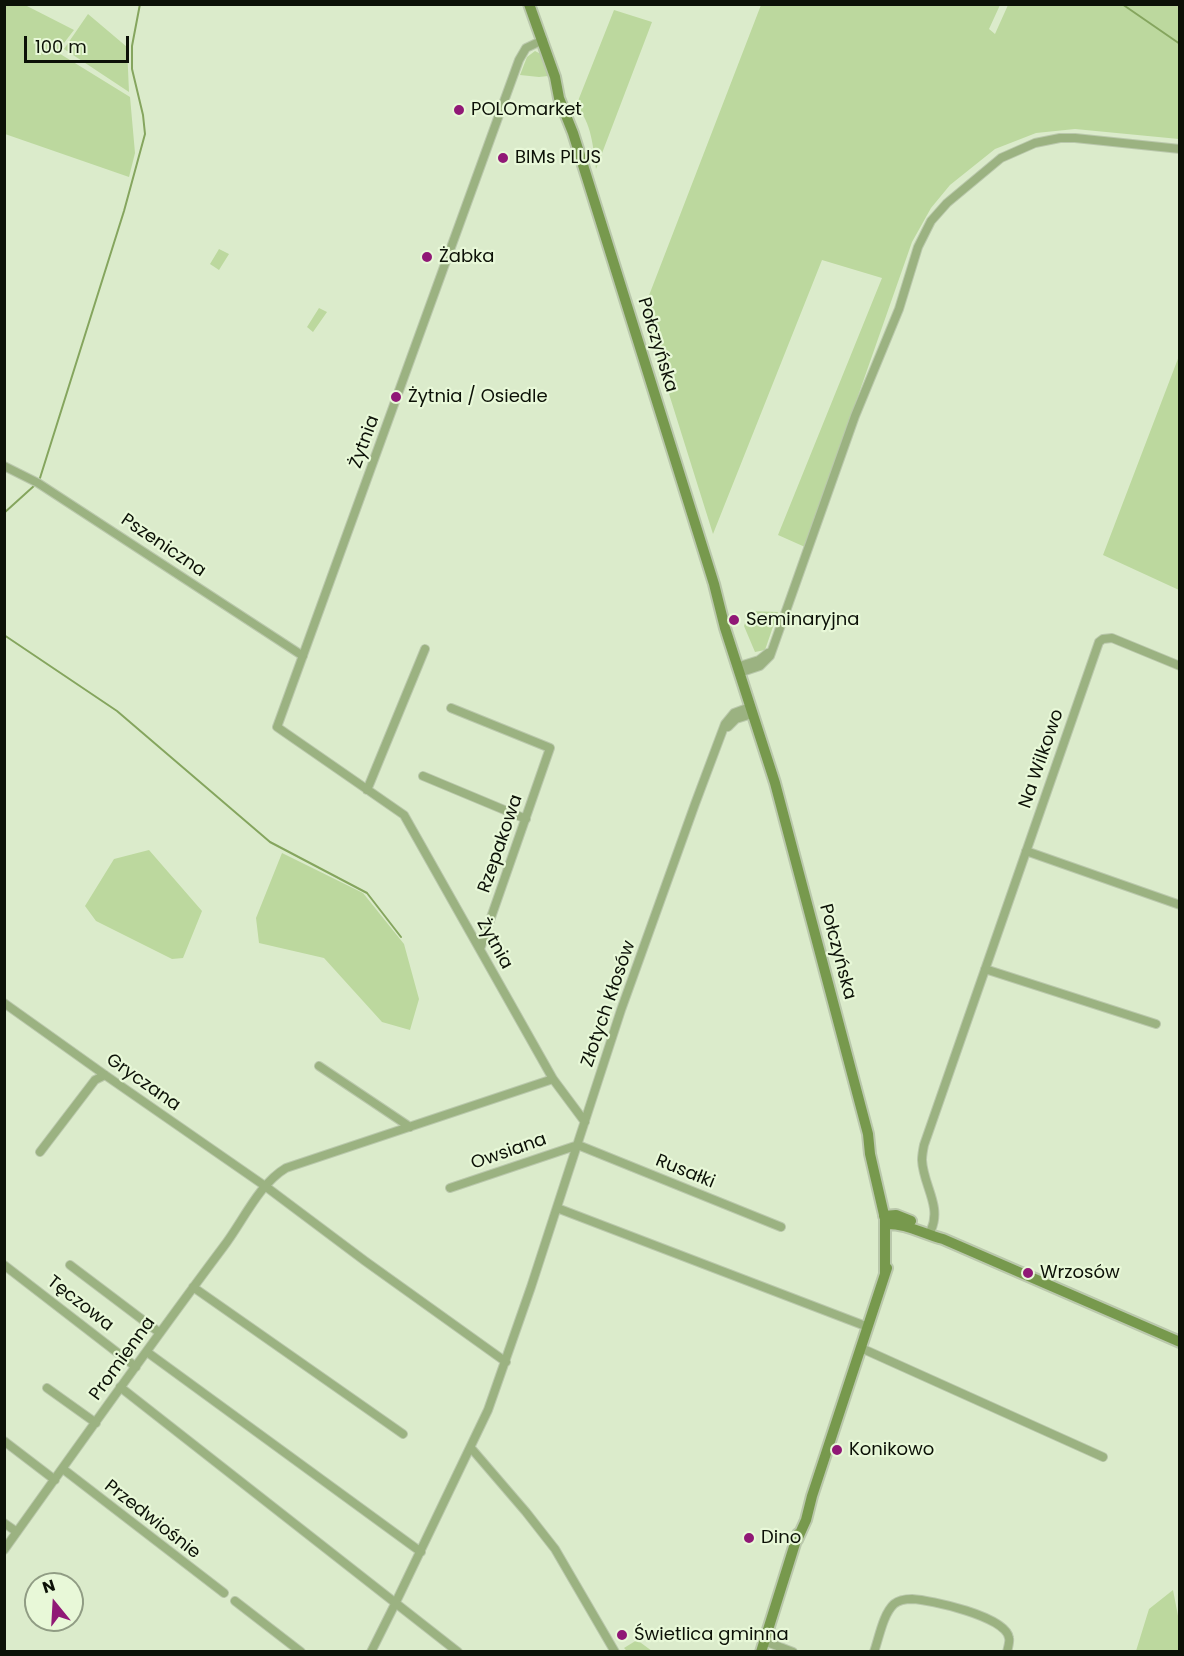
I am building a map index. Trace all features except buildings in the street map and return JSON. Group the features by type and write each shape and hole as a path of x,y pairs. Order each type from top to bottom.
{"main road":[{"name":"Połczyńska","path":"529,4 543,39 560,100 568,117 714,584 719,608 742,668 774,779 868,1134 870,1154 888,1220 885,1273 763,1646"},
{"path":"888,1220 899,1216 931,1230 943,1239"},
{"path":"888,1220 943,1239 1179,1342"}],"street":[{"name":"Żytnia","path":"543,39 526,48 519,60 277,727 404,815 553,1079 585,1122"},
{"path":"742,668 761,659 771,650 855,416 899,309 918,247 938,211 1001,158 1035,143 1060,138 1075,138 1179,149"},
{"name":"Pszeniczna","path":"4,466 38,483 303,656"},
{"name":"Na Wilkowo","path":"931,1230 936,1214 924,1173 922,1160 924,1145 1099,642 1112,638 1179,666"},
{"path":"367,790 425,649"},
{"name":"Rzepakowa","path":"451,708 550,748 480,950"},
{"name":"Złotych Kłosów","path":"371,1652 488,1410 531,1287 621,1010 725,724 730,716 739,710 753,710"},
{"path":"423,776 526,819"},
{"path":"1026,851 1179,905"},
{"path":"986,969 1156,1024"},
{"name":"Gryczana","path":"4,1003 265,1186 506,1362"},
{"path":"319,1066 410,1127"},
{"path":"40,1152 95,1080 105,1075"},
{"path":"265,1186 273,1176 286,1168 553,1079"},
{"name":"Owsiana","path":"450,1188 578,1145"},
{"name":"Rusałki","path":"578,1145 781,1227"},
{"name":"Promienna","path":"4,1550 238,1228 265,1186"},
{"path":"557,1208 868,1327"},
{"name":"Tęczowa","path":"4,1265 136,1367"},
{"path":"70,1265 160,1333"},
{"path":"193,1287 403,1434"},
{"path":"861,1348 1103,1457"},
{"path":"147,1352 421,1552"},
{"path":"47,1388 96,1423"},
{"path":"120,1388 458,1652"},
{"path":"4,1441 55,1480"},
{"path":"471,1448 555,1549 615,1652"},
{"name":"Przedwiośnie","path":"63,1469 224,1593"},
{"path":"4,1523 17,1532"},
{"path":"874,1652 892,1606 901,1600 912,1599 970,1611 990,1620 1006,1631 1010,1638 1007,1652"},
{"path":"235,1601 301,1652"},
{"path":"763,1646 793,1652"}],"green space":[{"path":"5,4 25,5 74,30 57,52 130,97 135,153 129,177 5,134"},
{"path":"761,5 1000,5 989,29 995,34 1008,5 1179,5 1179,139 1075,129 1036,133 995,149 950,185 931,208 912,242 805,547 778,535 882,278 822,260 713,534 643,311"},
{"path":"614,10 652,22 596,169 589,127 576,106"},
{"path":"88,14 127,47 129,92 64,49"},
{"path":"535,51 541,54 548,76 520,75 527,57"},
{"path":"219,249 229,254 219,270 210,264"},
{"path":"319,308 327,312 313,332 307,327"},
{"path":"1179,356 1179,590 1103,555"},
{"path":"749,611 778,612 765,650 755,652 744,626"},
{"path":"149,850 202,911 183,958 172,959 96,921 85,906 114,859"},
{"path":"282,853 363,893 404,944 419,999 410,1030 382,1022 324,958 259,943 256,918"},
{"path":"1173,1590 1179,1621 1179,1651 1136,1651 1149,1609"},
{"path":"637,1640 652,1651 627,1651 624,1648"}],"waterway":[{"path":"40,478 124,211 145,134 132,69 132,46 140,4"},
{"path":"1122,4 1180,44"},
{"path":"4,513 35,485"},
{"path":"4,635 117,711 270,842 367,893 401,937"}],"place":[{"name":"POLOmarket","path":"459,110"},
{"name":"BIMs PLUS","path":"503,158"},
{"name":"Żabka","path":"427,257"},
{"name":"Żytnia / Osiedle","path":"396,397"},
{"name":"Seminaryjna","path":"734,620"},
{"name":"Wrzosów","path":"1028,1273"},
{"name":"Konikowo","path":"837,1450"},
{"name":"Dino","path":"749,1538"},
{"name":"Świetlica gminna","path":"622,1635"}]}
